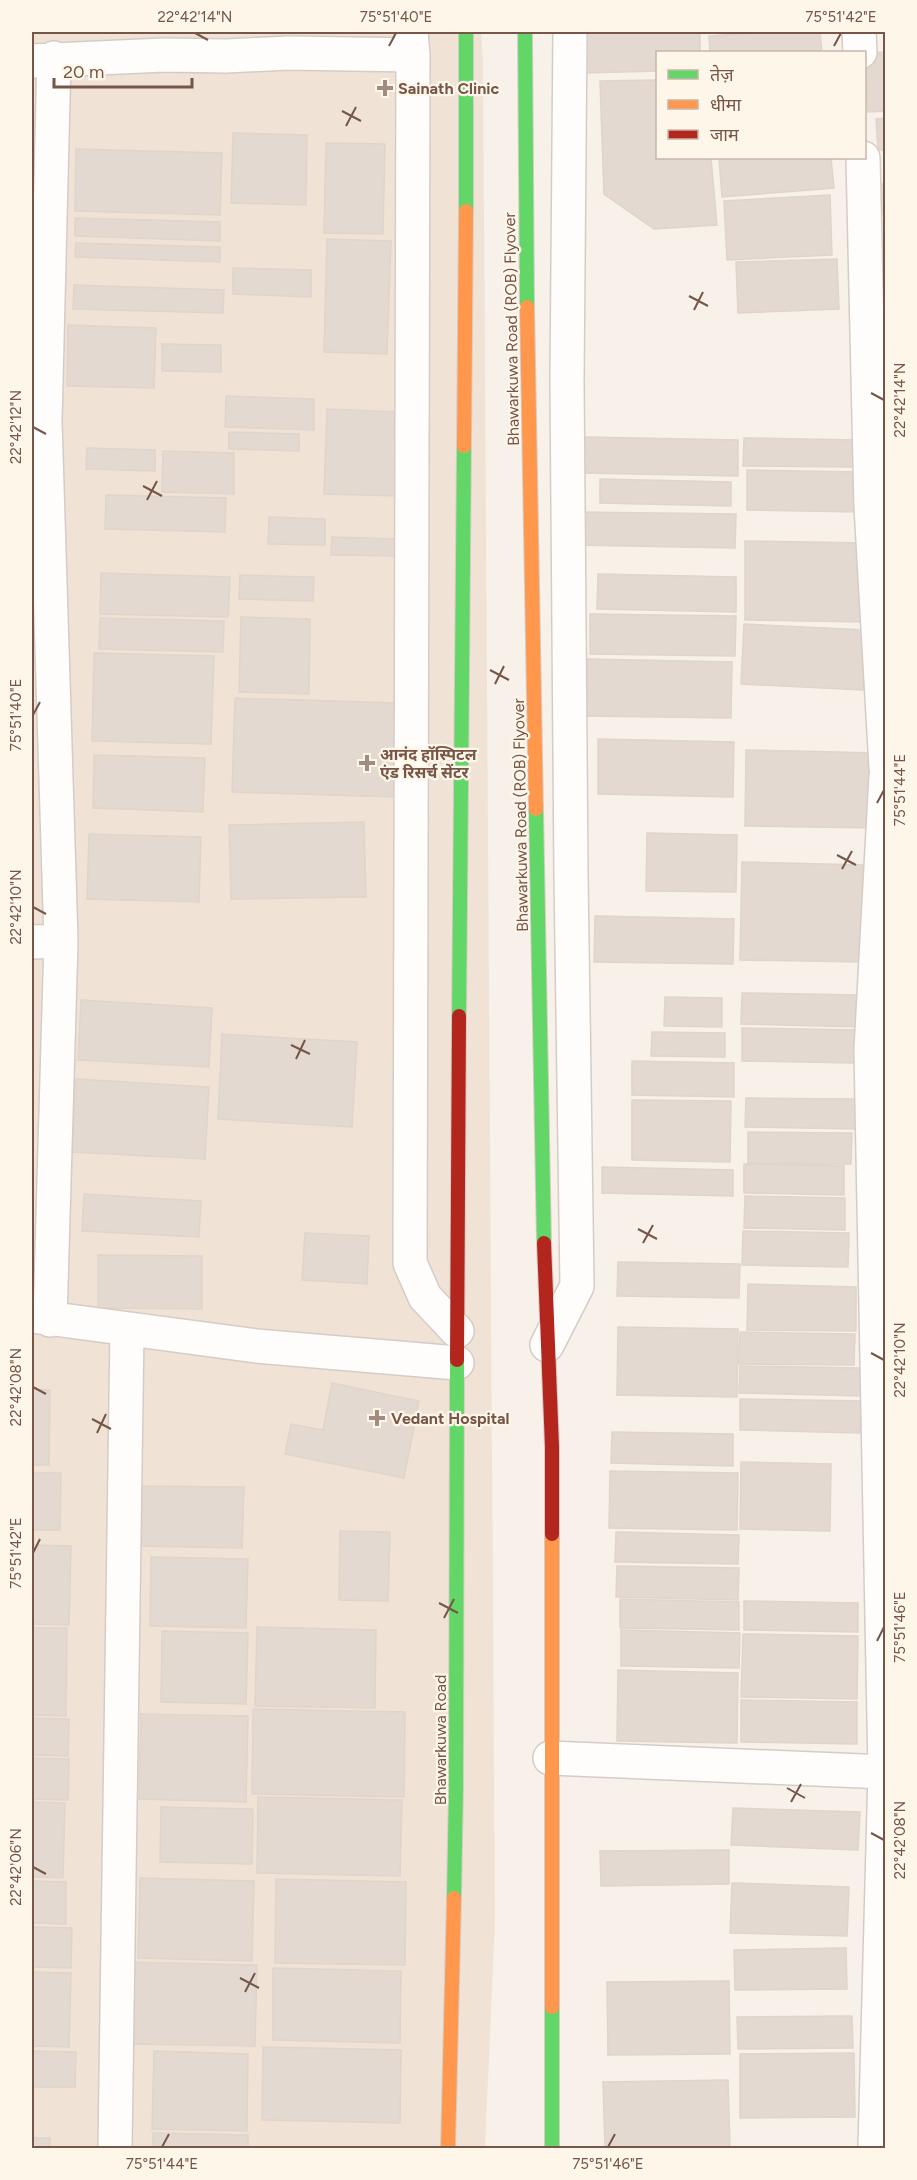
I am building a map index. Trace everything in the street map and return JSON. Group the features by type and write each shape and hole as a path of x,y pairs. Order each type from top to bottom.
{"main road":[{"path":"457,1347 466,32"},
{"name":"Bhawarkuwa Road (ROB) Flyover","path":"525,32 526,238 547,1345"},
{"path":"547,1345 552,1447 550,1758 552,2148"},
{"name":"Bhawarkuwa Road","path":"448,2148 456,1787 457,1347"}],"street":[{"path":"547,1345 577,1286 567,381 570,32"},
{"path":"860,32 860,51"},
{"path":"412,43 410,1263 425,1297 457,1347 256,1346 41,1318 46,941 38,421 43,60 288,53 412,43"},
{"path":"863,159 871,506 885,767"},
{"path":"875,2148 885,1772 871,1050 885,776"},
{"path":"115,2148 127,1330"},
{"path":"550,1758 885,1772"}],"shaded area":[{"path":"32,32 481,32 495,1920 485,2148 32,2148"}],"building":[{"path":"582,32 700,32 700,51 656,51 656,71 583,73"},
{"path":"766,32 820,32 822,51 710,51 709,36"},
{"path":"886,52 886,111 868,112 866,53"},
{"path":"656,80 656,159 711,159 717,225 654,229 604,194 600,81"},
{"path":"886,118 886,150 878,150 876,119"},
{"path":"233,133 307,135 306,205 231,203"},
{"path":"326,143 385,144 383,234 324,233"},
{"path":"76,149 222,153 220,215 75,211"},
{"path":"719,159 831,159 834,188 722,197"},
{"path":"876,184 886,184 886,214 877,214"},
{"path":"830,195 832,255 727,260 724,201"},
{"path":"75,218 220,222 220,241 75,236"},
{"path":"327,239 391,241 387,354 324,352"},
{"path":"76,243 220,247 220,262 75,257"},
{"path":"875,255 886,255 886,284 876,285"},
{"path":"837,259 839,309 738,313 736,262"},
{"path":"233,268 311,270 311,297 233,294"},
{"path":"74,285 224,290 223,313 73,309"},
{"path":"879,290 886,290 886,323 881,323"},
{"path":"68,325 156,328 154,388 67,386"},
{"path":"162,344 221,345 221,372 162,371"},
{"path":"226,396 314,399 314,430 225,427"},
{"path":"327,409 400,412 398,496 324,494"},
{"path":"229,432 299,434 299,451 229,449"},
{"path":"583,437 738,440 738,476 582,473"},
{"path":"744,438 857,440 857,467 743,466"},
{"path":"87,448 155,450 155,471 86,469"},
{"path":"163,451 234,453 234,494 162,492"},
{"path":"747,470 859,472 858,512 747,510"},
{"path":"600,479 731,482 731,506 600,503"},
{"path":"106,495 226,498 225,532 105,529"},
{"path":"576,512 736,514 735,548 576,545"},
{"path":"269,517 325,519 325,545 268,544"},
{"path":"332,537 401,539 400,556 331,555"},
{"path":"745,541 866,543 865,622 745,620"},
{"path":"101,573 230,577 228,617 100,614"},
{"path":"598,574 736,577 736,612 597,609"},
{"path":"240,575 314,577 313,601 239,599"},
{"path":"590,614 736,616 735,656 590,654"},
{"path":"241,617 310,619 309,694 239,692"},
{"path":"100,618 224,621 223,652 99,649"},
{"path":"744,624 865,630 863,690 741,684"},
{"path":"94,653 214,656 211,744 92,741"},
{"path":"587,659 732,662 731,718 586,716"},
{"path":"235,698 399,703 397,797 232,792"},
{"path":"598,739 734,742 733,797 598,794"},
{"path":"746,750 877,753 876,828 745,826"},
{"path":"94,755 205,758 203,812 93,808"},
{"path":"364,822 366,897 231,899 229,825"},
{"path":"647,833 737,835 736,892 646,891"},
{"path":"89,834 201,837 199,902 87,899"},
{"path":"742,862 864,865 863,962 740,960"},
{"path":"595,916 734,919 733,964 594,962"},
{"path":"742,993 861,995 861,1027 741,1024"},
{"path":"665,997 722,998 722,1027 664,1026"},
{"path":"81,1000 212,1008 209,1067 78,1060"},
{"path":"742,1028 856,1030 855,1063 742,1061"},
{"path":"652,1032 725,1033 725,1057 651,1056"},
{"path":"222,1034 357,1042 352,1127 218,1119"},
{"path":"632,1061 734,1063 734,1097 632,1095"},
{"path":"76,1079 209,1087 205,1159 72,1152"},
{"path":"746,1098 856,1099 856,1129 745,1127"},
{"path":"632,1100 731,1101 730,1162 632,1160"},
{"path":"748,1132 852,1133 851,1164 748,1163"},
{"path":"744,1164 844,1166 844,1195 744,1193"},
{"path":"602,1167 733,1170 733,1196 602,1193"},
{"path":"84,1194 201,1201 199,1237 82,1231"},
{"path":"745,1196 845,1198 845,1230 744,1228"},
{"path":"743,1231 849,1233 848,1267 742,1265"},
{"path":"305,1233 369,1236 367,1284 302,1280"},
{"path":"98,1255 202,1256 202,1309 98,1308"},
{"path":"618,1262 740,1264 739,1298 617,1296"},
{"path":"748,1284 856,1287 856,1331 747,1330"},
{"path":"618,1327 738,1329 737,1397 617,1395"},
{"path":"740,1332 855,1334 854,1365 739,1364"},
{"path":"740,1366 862,1368 861,1396 739,1393"},
{"path":"332,1383 419,1401 404,1478 285,1454 291,1424 323,1430"},
{"path":"32,1389 50,1390 49,1465 32,1465"},
{"path":"740,1399 861,1401 860,1433 740,1430"},
{"path":"612,1432 733,1434 733,1466 611,1463"},
{"path":"741,1462 831,1464 830,1531 740,1529"},
{"path":"610,1471 738,1473 737,1530 609,1528"},
{"path":"32,1473 61,1473 60,1530 32,1530"},
{"path":"135,1486 244,1487 242,1548 134,1546"},
{"path":"340,1531 390,1532 388,1601 339,1600"},
{"path":"616,1532 739,1535 738,1564 615,1562"},
{"path":"32,1545 71,1546 69,1625 32,1624"},
{"path":"151,1557 248,1559 246,1628 150,1626"},
{"path":"617,1566 739,1568 738,1600 616,1597"},
{"path":"620,1599 739,1602 739,1630 620,1628"},
{"path":"744,1601 858,1603 858,1632 744,1630"},
{"path":"257,1627 376,1630 375,1708 255,1706"},
{"path":"32,1628 67,1628 66,1716 32,1715"},
{"path":"621,1630 740,1633 739,1668 621,1666"},
{"path":"162,1631 248,1633 246,1704 161,1702"},
{"path":"743,1634 858,1636 857,1699 741,1697"},
{"path":"618,1670 738,1673 737,1743 617,1741"},
{"path":"741,1700 857,1702 857,1744 741,1742"},
{"path":"253,1709 405,1712 404,1797 252,1794"},
{"path":"141,1714 248,1716 246,1802 139,1799"},
{"path":"32,1718 69,1719 68,1756 32,1755"},
{"path":"32,1758 69,1759 68,1800 32,1799"},
{"path":"258,1797 402,1800 400,1876 257,1873"},
{"path":"32,1802 65,1803 63,1878 32,1877"},
{"path":"161,1807 253,1809 252,1864 160,1862"},
{"path":"733,1808 860,1812 858,1850 731,1845"},
{"path":"729,1850 729,1884 601,1886 600,1851"},
{"path":"140,1878 254,1881 252,1961 138,1958"},
{"path":"276,1879 406,1882 405,1965 275,1963"},
{"path":"32,1881 66,1882 66,1924 32,1923"},
{"path":"732,1883 849,1887 847,1936 730,1933"},
{"path":"32,1927 72,1928 71,1968 32,1967"},
{"path":"846,1948 847,1989 735,1990 734,1950"},
{"path":"129,1962 257,1965 255,2046 128,2044"},
{"path":"273,1968 401,1971 400,2043 273,2040"},
{"path":"32,1972 71,1973 69,2047 32,2046"},
{"path":"729,1981 730,2054 608,2055 607,1982"},
{"path":"852,2016 853,2048 738,2049 737,2017"},
{"path":"263,2047 401,2050 400,2123 262,2120"},
{"path":"32,2051 76,2052 75,2087 32,2087"},
{"path":"154,2051 248,2054 247,2131 152,2129"},
{"path":"854,2053 855,2117 740,2118 740,2054"},
{"path":"728,2080 730,2148 605,2148 603,2082"},
{"path":"153,2133 248,2135 248,2148 153,2148"},
{"path":"32,2138 50,2138 50,2148 32,2148"}],"traffic: fast":[{"path":"466,32 466,211"},
{"path":"525,32 527,307"},
{"path":"459,1016 464,446"},
{"path":"536,809 544,1243"},
{"path":"454,1898 457,1360"},
{"path":"552,2007 552,2148"}],"traffic: slow":[{"path":"464,446 466,211"},
{"path":"527,307 536,809"},
{"path":"552,1534 552,2007"},
{"path":"448,2148 454,1898"}],"traffic: jam":[{"path":"457,1360 459,1016"},
{"path":"544,1243 552,1447 552,1534"}],"place":[{"name":"Sainath Clinic","path":"385,88"},
{"name":"आनंद हॉस्पिटल एंड रिसर्च सेंटर","path":"367,763"},
{"name":"Vedant Hospital","path":"377,1418"}]}
